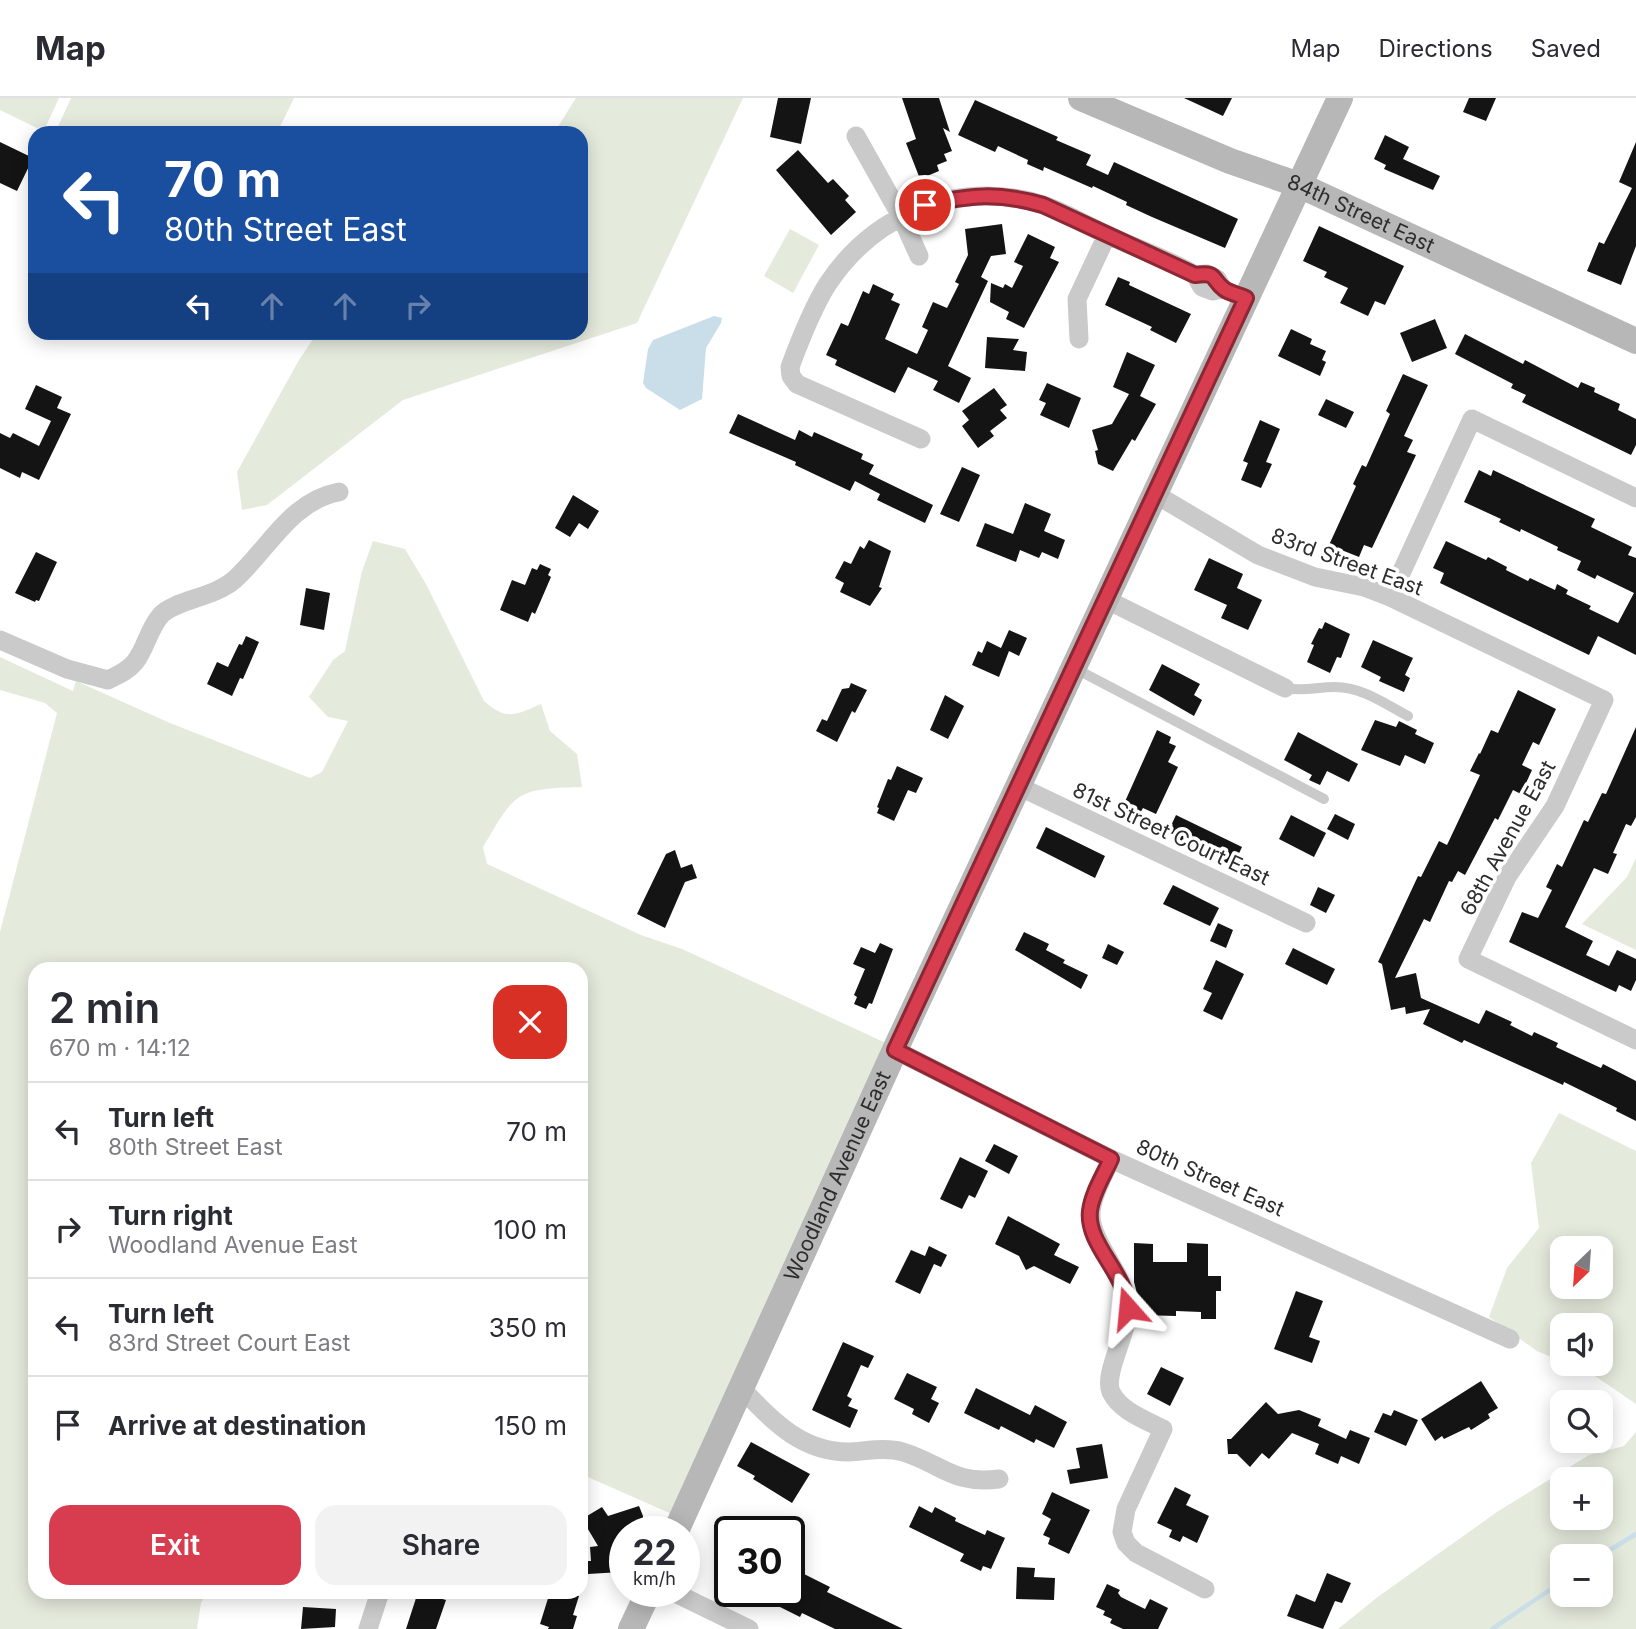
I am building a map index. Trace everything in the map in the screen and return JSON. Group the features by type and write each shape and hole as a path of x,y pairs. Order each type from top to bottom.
{"street":[{"name":"84th Street East","path":"1082,98 1230,161 1299,185 1634,335"},
{"name":"Woodland Avenue East","path":"683,1516 895,1050 1154,494 1234,293 1299,185 1340,98"},
{"path":"856,136 901,216 919,256"},
{"path":"921,439 797,384 791,376 790,367 826,287 854,251 913,209 966,196 1006,197 1043,205 1195,275 1204,289 1234,293"},
{"path":"1079,339 1077,299 1107,235"},
{"path":"1390,597 1472,419 1636,498"},
{"path":"0,640 67,669 108,680 135,662 163,612 214,594 223,588 247,568 283,524 312,501 339,492"},
{"name":"83rd Street East","path":"1154,494 1258,555 1315,577 1364,587 1390,597 1604,700"},
{"path":"1105,599 1285,688"},
{"name":"68th Avenue East","path":"1604,700 1555,806 1507,877 1468,959 1636,1040"},
{"name":"81st Street Court East","path":"1018,786 1306,923"},
{"name":"80th Street East","path":"895,1050 1111,1159 1510,1339"},
{"path":"1111,1159 1094,1195 1090,1212 1093,1232 1121,1282 1127,1302 1126,1326 1112,1369 1110,1389 1116,1400 1132,1413 1163,1429 1126,1509 1122,1532 1126,1543 1136,1553 1205,1589"},
{"path":"741,1389 778,1426 811,1446 835,1451 894,1450 910,1454 962,1478 979,1481 999,1479"},
{"path":"368,1629 378,1599"},
{"path":"700,1605 749,1629"},
{"path":"631,1629 641,1607"}],"lane":[{"path":"1073,668 1324,799"},
{"path":"1285,688 1300,691 1337,687 1362,691 1408,716"}],"shaded area":[{"path":"0,98 59,98 46,126 33,126 0,110"},
{"path":"71,98 294,98 280,126 58,126"},
{"path":"576,98 743,98 637,323 588,339 588,126 558,126"},
{"path":"790,229 819,245 793,293 764,276"},
{"path":"312,340 585,340 403,400 267,505 242,510 237,472"},
{"path":"373,541 405,549 426,584 484,701 505,714 518,713 541,704 550,731 577,754 582,787 530,792 511,804 483,847 487,864 641,935 682,949 886,1043 674,1515 588,1477 588,962 28,962 28,1599 203,1599 197,1629 0,1629 0,932 57,713 45,703 0,690 0,657 73,691 76,681 170,723 310,778 322,772 348,721 328,717 309,697 333,660 345,651 362,571"},
{"path":"1636,858 1636,950 1582,924 1627,877"},
{"path":"1559,1113 1636,1151 1636,1404 1595,1376 1613,1376 1613,1313 1550,1313 1550,1356 1537,1351 1489,1317 1507,1268 1539,1228 1531,1163"},
{"path":"1636,1432 1636,1629 1338,1629 1379,1596 1497,1512 1550,1479 1550,1530 1613,1530 1613,1467 1570,1467 1589,1455 1613,1453 1613,1449 1624,1446"}],"water":[{"path":"714,316 722,318 706,348 702,399 680,410 646,388 643,383 648,349 653,340"}],"building":[{"path":"778,98 811,98 801,144 770,137"},
{"path":"902,98 939,98 950,132 943,128 952,151 944,154 947,161 937,165 939,171 920,179 906,143 916,139"},
{"path":"1184,98 1232,98 1223,116"},
{"path":"1469,98 1496,98 1486,121 1463,112"},
{"path":"975,100 1058,137 1056,140 1091,155 1086,165 1108,175 1114,162 1238,219 1225,248 1126,205 1127,202 1093,186 1092,188 1044,167 1043,171 1027,164 1028,160 998,146 995,152 958,135"},
{"path":"1385,135 1409,147 1403,159 1440,176 1433,190 1384,169 1386,165 1374,159"},
{"path":"0,142 28,156 28,168 17,191 0,183"},
{"path":"1636,142 1636,246 1621,285 1587,271 1599,242 1604,244 1632,188 1619,182"},
{"path":"798,150 828,183 833,179 849,196 845,200 856,212 831,235 776,170"},
{"path":"1002,224 1006,254 991,256 981,277 988,281 948,366 971,378 959,403 933,390 938,381 908,367 895,393 835,365 837,360 826,355 841,323 848,326 863,291 869,294 873,284 894,294 891,300 900,304 885,339 917,354 928,330 922,327 933,302 947,308 959,284 955,282 968,255 965,229"},
{"path":"1319,226 1404,266 1385,305 1375,301 1368,316 1340,303 1348,288 1324,277 1327,272 1303,261"},
{"path":"1028,234 1055,247 1050,258 1059,262 1024,328 1006,319 1009,312 990,302 991,283 1003,288 1005,284 1012,288 1023,266 1014,262"},
{"path":"1118,277 1130,282 1129,285 1191,314 1176,343 1150,330 1152,327 1105,305"},
{"path":"1435,319 1447,348 1412,362 1400,333"},
{"path":"1291,329 1312,339 1310,344 1326,351 1322,360 1326,362 1320,376 1278,356"},
{"path":"1465,334 1523,364 1525,360 1578,388 1581,382 1595,388 1594,392 1620,404 1618,410 1636,419 1636,445 1631,455 1522,402 1526,395 1511,388 1513,384 1455,354"},
{"path":"987,337 1019,339 1013,350 1027,352 1025,371 985,368"},
{"path":"1127,352 1155,365 1140,396 1156,404 1135,441 1132,439 1113,471 1098,464 1095,451 1098,450 1092,430 1112,424 1129,394 1113,387"},
{"path":"1403,374 1428,385 1404,436 1413,440 1407,452 1416,455 1372,548 1364,545 1359,557 1329,545 1356,486 1353,484 1362,465 1366,467 1390,414 1386,411"},
{"path":"1047,383 1081,398 1069,428 1040,415 1046,403 1039,400"},
{"path":"36,385 62,397 57,408 71,414 39,480 22,472 20,478 0,468 0,433 10,438 13,433 39,446 51,421 25,409"},
{"path":"994,388 1007,405 1000,410 1007,418 990,431 994,436 978,448 962,426 969,420 962,411"},
{"path":"1326,399 1354,412 1346,428 1318,415"},
{"path":"738,414 795,440 799,430 812,437 814,432 863,454 861,459 874,465 869,474 933,505 925,523 877,500 880,494 855,481 850,491 795,465 796,462 729,433"},
{"path":"1260,420 1280,429 1266,462 1272,464 1261,488 1241,480 1248,463 1243,461"},
{"path":"962,467 980,475 959,522 940,514"},
{"path":"1479,470 1491,476 1493,470 1595,519 1591,527 1632,547 1628,555 1636,558 1636,655 1598,636 1589,655 1440,583 1444,573 1433,568 1446,541 1486,560 1488,557 1528,581 1530,578 1555,590 1557,584 1568,590 1566,594 1591,606 1589,609 1618,623 1634,593 1597,575 1595,579 1577,570 1581,561 1557,550 1558,547 1521,529 1520,532 1499,522 1501,519 1464,502"},
{"path":"573,495 599,511 588,529 579,523 570,537 555,528"},
{"path":"1025,503 1051,514 1044,531 1065,540 1058,559 1042,552 1039,558 1020,550 1016,562 976,546 985,523 1013,534"},
{"path":"869,540 891,551 879,587 882,588 870,606 840,592 844,583 835,578 844,561 851,564 860,546 864,549"},
{"path":"36,552 57,562 39,601 35,602 15,593"},
{"path":"1209,558 1243,574 1237,588 1262,600 1248,630 1221,618 1227,605 1194,590"},
{"path":"540,564 551,569 548,575 551,577 535,614 532,612 528,622 500,610 512,580 525,585 532,568 537,570"},
{"path":"306,588 330,593 324,630 300,625"},
{"path":"1325,622 1350,634 1341,658 1337,657 1330,673 1307,662 1314,645 1311,644"},
{"path":"1009,630 1027,638 1019,656 1009,651 999,677 972,665 978,651 982,653 987,641 1001,648"},
{"path":"246,636 259,642 243,679 240,678 232,696 207,684 217,662 228,667"},
{"path":"1373,640 1413,658 1405,675 1410,678 1404,692 1379,681 1381,677 1361,667"},
{"path":"1162,664 1200,684 1194,695 1202,700 1194,716 1149,690"},
{"path":"851,683 867,690 855,713 852,711 837,742 816,731 822,719 827,721 842,689 849,688"},
{"path":"1518,690 1556,709 1539,745 1533,742 1522,765 1532,770 1521,794 1513,790 1498,820 1495,818 1465,875 1458,871 1452,882 1449,881 1430,922 1424,919 1395,978 1416,973 1421,998 1479,1024 1486,1010 1512,1022 1510,1025 1532,1036 1534,1032 1558,1043 1556,1047 1601,1068 1603,1064 1636,1081 1636,1121 1616,1111 1617,1108 1564,1082 1563,1085 1423,1024 1430,1009 1406,1014 1405,1007 1391,1010 1382,964 1378,962 1418,876 1421,877 1439,841 1447,845 1480,775 1470,771 1491,730 1498,733"},
{"path":"945,695 964,706 948,739 930,730"},
{"path":"1375,720 1396,727 1399,721 1417,730 1415,734 1434,743 1425,764 1405,755 1400,766 1361,750"},
{"path":"1636,727 1636,817 1631,826 1626,824 1613,853 1617,854 1608,874 1594,868 1565,927 1593,941 1586,955 1609,966 1617,950 1636,959 1636,980 1631,991 1619,985 1616,992 1509,942 1522,912 1538,918 1552,890 1546,887 1557,864 1562,867 1584,820 1588,822 1602,793 1606,794"},
{"path":"1157,730 1171,737 1169,743 1176,746 1168,762 1178,767 1156,814 1143,808 1139,815 1123,806"},
{"path":"1298,732 1358,764 1349,782 1327,771 1320,785 1309,780 1312,775 1284,760"},
{"path":"897,766 923,778 916,793 908,790 894,821 877,813 877,807 888,779 891,780"},
{"path":"1335,814 1355,824 1348,840 1327,829"},
{"path":"1176,815 1242,847 1233,866 1168,832"},
{"path":"1291,815 1326,833 1314,857 1279,839"},
{"path":"1046,827 1105,856 1095,878 1036,848"},
{"path":"675,850 681,868 692,864 697,878 685,882 665,928 637,914 666,854"},
{"path":"1173,885 1219,908 1210,926 1163,904"},
{"path":"1318,887 1335,895 1326,913 1310,905"},
{"path":"1218,923 1233,930 1226,948 1210,941"},
{"path":"1024,932 1049,944 1046,950 1065,960 1063,963 1088,975 1081,989 1015,950"},
{"path":"880,943 893,949 872,1004 869,1003 866,1009 854,1004 857,997 854,995 865,969 853,964 861,947 875,953"},
{"path":"1108,944 1124,952 1117,965 1102,958"},
{"path":"1293,948 1335,969 1327,985 1285,964"},
{"path":"1216,960 1244,974 1222,1020 1203,1011 1212,993 1203,989"},
{"path":"994,1144 1018,1156 1009,1174 985,1161"},
{"path":"960,1157 988,1171 975,1198 969,1195 962,1209 940,1199"},
{"path":"1008,1216 1060,1244 1054,1255 1079,1267 1070,1284 1034,1266 1026,1270 1019,1256 995,1244"},
{"path":"1134,1243 1153,1244 1153,1262 1187,1262 1187,1243 1208,1244 1208,1276 1221,1276 1221,1291 1216,1291 1216,1319 1201,1319 1201,1312 1176,1311 1176,1316 1140,1315 1134,1282"},
{"path":"929,1246 947,1255 941,1267 934,1264 920,1294 895,1282 911,1250 925,1256"},
{"path":"1296,1291 1323,1301 1309,1337 1320,1341 1312,1363 1274,1349"},
{"path":"843,1342 874,1356 868,1368 861,1365 847,1396 852,1399 848,1406 858,1410 850,1428 812,1410"},
{"path":"1161,1367 1184,1378 1170,1406 1147,1394"},
{"path":"907,1373 937,1387 931,1399 939,1403 929,1423 912,1414 914,1409 894,1399"},
{"path":"1481,1381 1498,1408 1488,1414 1490,1418 1471,1430 1469,1427 1435,1441 1421,1419"},
{"path":"976,1388 1030,1415 1035,1405 1067,1422 1054,1448 1036,1439 1034,1443 1001,1426 999,1430 964,1413"},
{"path":"1266,1402 1278,1414 1299,1410 1321,1419 1318,1426 1346,1439 1350,1430 1370,1438 1359,1464 1341,1456 1338,1464 1315,1454 1319,1444 1292,1433 1269,1459 1262,1453 1250,1467 1237,1454 1228,1454 1227,1439 1231,1439"},
{"path":"1394,1410 1418,1420 1406,1446 1374,1432 1383,1413 1391,1416"},
{"path":"751,1442 810,1474 792,1503 737,1466"},
{"path":"1102,1444 1108,1478 1070,1484 1067,1470 1080,1468 1076,1448"},
{"path":"1175,1487 1191,1495 1186,1505 1209,1516 1197,1543 1183,1536 1180,1542 1169,1537 1172,1530 1157,1523"},
{"path":"1052,1492 1090,1510 1069,1554 1048,1544 1050,1538 1043,1535 1051,1519 1042,1514"},
{"path":"639,1506 643,1516 609,1516 609,1573 588,1574 590,1547 598,1546 588,1529 588,1515 602,1507 608,1516"},
{"path":"919,1506 932,1513 935,1507 956,1518 955,1521 985,1535 987,1530 1005,1538 991,1569 983,1566 981,1571 960,1561 964,1554 909,1527"},
{"path":"1017,1567 1035,1568 1034,1577 1055,1578 1054,1600 1016,1599"},
{"path":"1327,1573 1351,1583 1342,1603 1335,1601 1323,1629 1287,1616 1296,1594 1315,1602"},
{"path":"805,1574 830,1587 827,1592 903,1629 835,1629 802,1613 800,1617 780,1607 805,1607"},
{"path":"1107,1584 1120,1590 1118,1593 1121,1597 1145,1609 1150,1599 1168,1608 1158,1629 1123,1629 1110,1623 1112,1619 1103,1615 1105,1611 1096,1607"},
{"path":"416,1599 446,1600 436,1629 406,1629"},
{"path":"548,1599 578,1599 573,1615 577,1616 573,1629 548,1629 549,1627 540,1624"},
{"path":"303,1607 336,1609 335,1627 301,1629"}],"waterway":[{"path":"1613,1548 1636,1534"},
{"path":"1492,1629 1550,1590"}],"route":[{"path":"925,205 966,196 1026,200 1064,213 1195,275 1210,275 1217,279 1223,289 1246,298 895,1050 1111,1159 1092,1201 1090,1221 1095,1237 1121,1282 1128,1308"}]}
